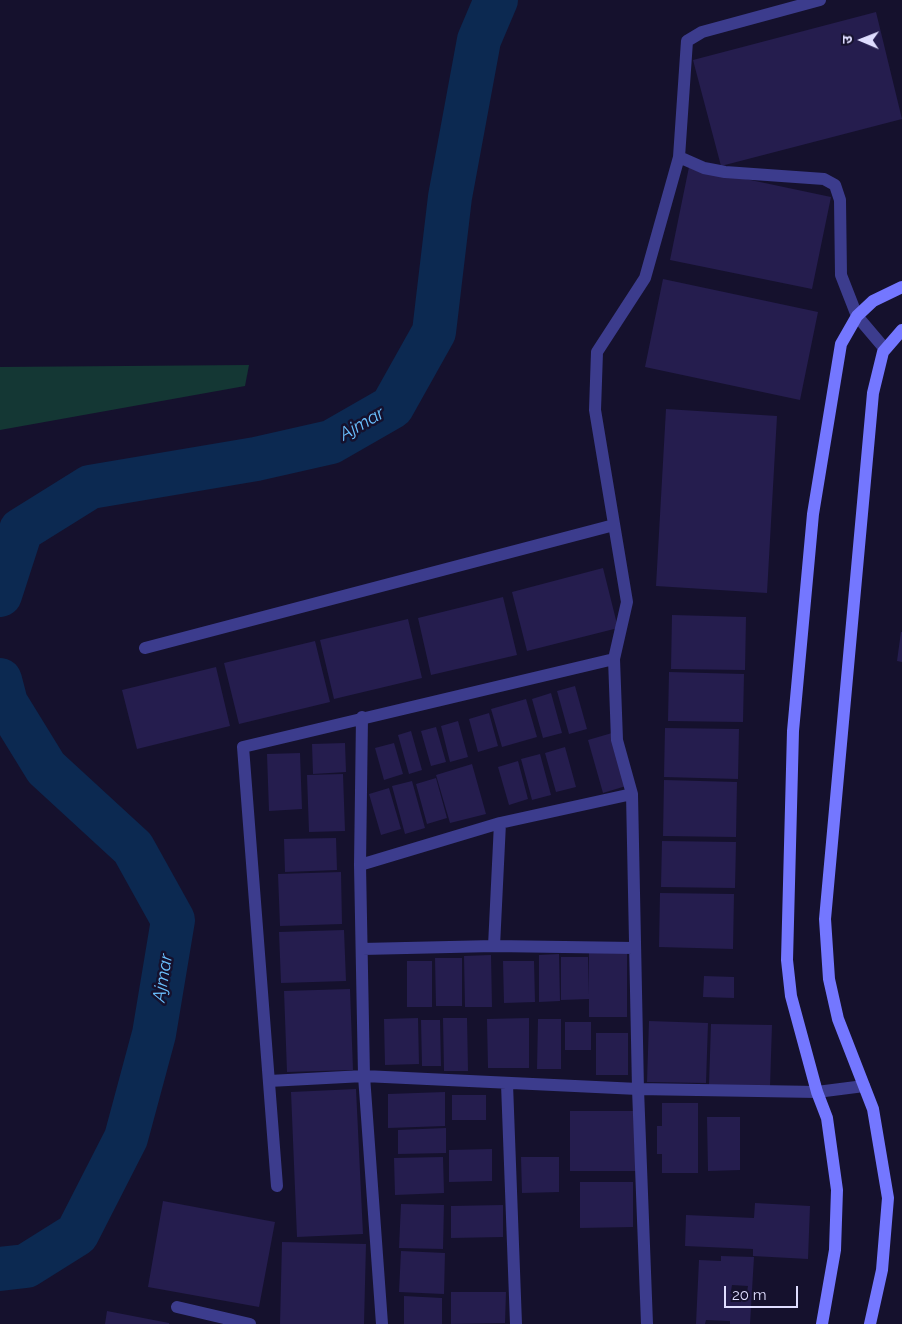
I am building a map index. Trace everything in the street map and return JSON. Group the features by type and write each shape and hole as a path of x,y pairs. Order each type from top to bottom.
{"street":[{"path":"647,1324 634,948 632,794 616,740 614,659 627,602 595,410 596,352 645,278 678,157 687,41 702,32 820,0"},
{"path":"678,157 704,168 725,172 824,179 835,185 840,200 841,275 857,316 886,349"},
{"path":"822,1324 835,1250 837,1190 827,1118 817,1092 791,996 787,960 792,731 813,514 841,344 857,316 873,301 902,287"},
{"path":"870,1324 882,1270 888,1198 873,1109 836,1011 829,979 825,919 872,393 886,349 902,330"},
{"path":"144,648 614,525"},
{"path":"276,1186 243,747 362,717 614,659"},
{"path":"362,717 360,865 364,1076 382,1324"},
{"path":"360,865 500,823 632,794"},
{"path":"494,946 500,823"},
{"path":"362,949 494,946 634,948"},
{"path":"269,1081 364,1076 638,1089 817,1092 864,1086"},
{"path":"507,1084 516,1324"},
{"path":"177,1307 250,1324"}],"green space":[{"path":"249,365 245,386 0,430 0,367"}],"building":[{"path":"876,12 902,119 721,166 693,60"},
{"path":"689,167 831,197 812,289 670,260"},
{"path":"663,279 818,312 800,400 645,367"},
{"path":"666,409 777,416 767,593 656,586"},
{"path":"603,568 618,628 527,651 512,592"},
{"path":"503,597 517,655 431,675 418,618"},
{"path":"672,615 746,617 745,670 671,669"},
{"path":"408,619 422,678 334,699 320,640"},
{"path":"902,632 902,662 897,661"},
{"path":"315,641 330,702 239,724 224,663"},
{"path":"216,667 230,726 137,749 122,690"},
{"path":"669,672 744,674 743,722 668,721"},
{"path":"575,686 587,729 569,734 557,691"},
{"path":"551,693 562,733 543,738 532,699"},
{"path":"526,699 537,737 502,747 491,709"},
{"path":"489,713 498,746 478,752 469,719"},
{"path":"458,721 468,757 450,762 441,726"},
{"path":"436,727 446,762 431,766 421,731"},
{"path":"665,728 739,729 738,779 664,777"},
{"path":"411,731 422,770 409,774 398,735"},
{"path":"612,733 626,786 603,793 588,740"},
{"path":"345,743 346,772 313,774 312,744"},
{"path":"394,743 403,774 384,780 375,748"},
{"path":"565,747 576,787 556,792 545,753"},
{"path":"300,753 302,809 269,811 267,754"},
{"path":"540,754 551,795 532,800 521,759"},
{"path":"518,761 528,799 509,805 498,767"},
{"path":"472,764 486,814 450,823 436,775"},
{"path":"343,774 345,831 309,832 307,775"},
{"path":"436,778 447,818 427,824 416,784"},
{"path":"664,780 737,782 736,837 663,836"},
{"path":"412,781 425,828 405,834 392,786"},
{"path":"389,788 401,829 381,835 369,794"},
{"path":"336,838 337,870 285,872 284,839"},
{"path":"662,841 736,842 735,888 661,887"},
{"path":"341,872 342,924 280,926 278,874"},
{"path":"660,893 734,894 733,949 659,947"},
{"path":"344,930 346,981 281,983 279,932"},
{"path":"589,952 627,953 627,1017 589,1017 589,999 561,1000 561,957 588,957 589,995"},
{"path":"559,954 560,1001 539,1002 539,955"},
{"path":"491,955 492,1007 465,1007 464,956"},
{"path":"435,958 462,958 462,1006 436,1006"},
{"path":"407,961 432,961 432,1007 407,1007"},
{"path":"503,961 534,961 535,1002 504,1003"},
{"path":"704,976 734,977 734,998 703,997"},
{"path":"350,989 353,1070 287,1072 284,991"},
{"path":"418,1018 419,1064 385,1065 384,1019"},
{"path":"443,1018 467,1018 468,1071 444,1071"},
{"path":"529,1018 529,1068 488,1068 487,1019"},
{"path":"538,1019 561,1019 561,1069 537,1069"},
{"path":"421,1020 440,1020 441,1066 422,1066"},
{"path":"649,1021 708,1023 706,1083 647,1082"},
{"path":"565,1022 591,1022 591,1050 565,1050"},
{"path":"711,1024 772,1025 770,1087 709,1085"},
{"path":"596,1033 628,1033 628,1075 596,1075"},
{"path":"356,1089 363,1234 297,1237 291,1092"},
{"path":"445,1092 445,1126 388,1128 388,1094"},
{"path":"452,1095 486,1095 486,1120 452,1120"},
{"path":"662,1103 698,1103 698,1173 662,1173 662,1154 657,1154 657,1126 662,1126"},
{"path":"570,1111 636,1111 637,1171 570,1171"},
{"path":"707,1117 740,1117 740,1170 708,1171"},
{"path":"446,1128 446,1153 398,1154 398,1130"},
{"path":"492,1149 492,1181 449,1182 449,1150"},
{"path":"443,1157 444,1193 395,1195 394,1158"},
{"path":"521,1157 559,1157 559,1192 522,1193"},
{"path":"580,1182 633,1182 633,1227 580,1228"},
{"path":"163,1201 275,1222 259,1307 148,1287"},
{"path":"755,1203 810,1206 808,1259 753,1256 753,1249 685,1246 686,1215 754,1218"},
{"path":"401,1204 444,1205 443,1249 399,1248"},
{"path":"503,1205 503,1237 451,1238 451,1206"},
{"path":"282,1242 366,1244 364,1324 280,1324"},
{"path":"401,1251 445,1253 444,1294 399,1292"},
{"path":"721,1256 754,1257 750,1324 730,1324 730,1321 706,1320 705,1324 696,1324 699,1260 721,1261","holes":["732,1285 748,1286 747,1292 731,1291"]},
{"path":"451,1292 506,1292 505,1323 451,1324"},
{"path":"404,1296 442,1298 442,1324 404,1324"},
{"path":"107,1311 169,1323 169,1324 105,1324"}],"waterway":[{"name":"Ajmar","path":"0,595 21,530 90,487 256,459 331,442 392,407 434,332 450,197 479,40 496,0"},
{"name":"Ajmar","path":"0,680 6,703 46,768 133,848 173,920 154,1034 126,1138 77,1234 26,1266 0,1269"}]}
